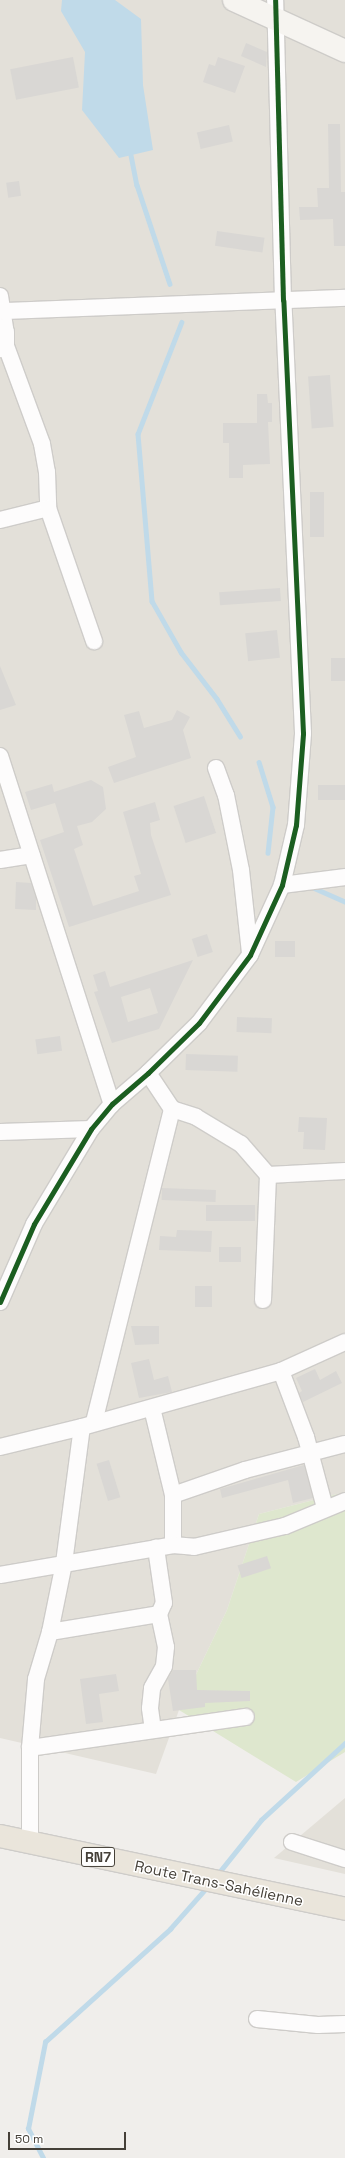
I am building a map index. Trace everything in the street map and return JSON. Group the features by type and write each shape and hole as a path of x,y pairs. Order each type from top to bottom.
{"highway":[{"name":"Route Trans-Sahélienne","path":"0,1836 345,1909"}],"street":[{"path":"234,0 275,10 345,51"},
{"path":"0,1302 34,1224 91,1129 112,1104 148,1073 199,1023 250,954 282,885 296,825 304,733 283,300 275,10"},
{"path":"94,641 48,508 47,472 42,444 3,347 1,304 345,298"},
{"path":"0,520 48,508"},
{"path":"0,756 112,1104"},
{"path":"216,768 226,795 241,870 250,954"},
{"path":"0,860 32,855"},
{"path":"282,885 345,877"},
{"path":"148,1073 172,1109 196,1117 241,1144 268,1175 263,1300"},
{"path":"30,1842 30,1748 36,1679 50,1632 64,1563 88,1425 172,1109"},
{"path":"0,1132 91,1129"},
{"path":"268,1175 345,1171"},
{"path":"0,1447 152,1408 281,1371 345,1342"},
{"path":"281,1371 292,1396 325,1508"},
{"path":"152,1408 173,1495 173,1545"},
{"path":"173,1495 245,1470 345,1444"},
{"path":"0,1575 173,1545 194,1547 285,1526 325,1508 345,1501"},
{"path":"153,1730 150,1708 152,1688 164,1666 166,1647 159,1614 164,1603 156,1548"},
{"path":"50,1632 159,1614"},
{"path":"30,1748 246,1717"},
{"path":"292,1842 345,1859"},
{"path":"257,2019 318,2025 345,2024"}],"shaded area":[{"path":"0,0 345,0 345,1492 259,1514 227,1610 179,1710 156,1774 0,1738"},
{"path":"345,1798 345,1874 274,1858"}],"green space":[{"path":"345,1492 345,1752 296,1782 179,1710 227,1610 259,1514"}],"water":[{"path":"62,0 115,0 141,19 143,85 153,150 119,158 82,110 85,52 61,11"}],"building":[{"path":"246,43 267,52 266,67 241,56"},
{"path":"73,57 79,87 16,100 10,69"},
{"path":"218,57 245,66 235,93 203,82 209,64 215,66"},
{"path":"328,124 340,124 341,192 345,192 345,246 334,246 333,219 300,220 299,207 318,207 317,188 329,188"},
{"path":"229,125 233,142 201,149 197,132"},
{"path":"19,181 21,196 8,198 6,183"},
{"path":"217,231 265,238 262,253 215,246"},
{"path":"330,375 334,427 312,428 308,377"},
{"path":"257,394 267,394 268,403 272,403 272,422 268,422 270,464 243,465 243,478 229,478 229,443 223,443 223,423 257,423"},
{"path":"310,492 324,492 324,537 310,537"},
{"path":"280,588 281,601 220,605 219,592"},
{"path":"277,630 280,658 248,661 245,633"},
{"path":"331,658 345,658 345,681 331,681"},
{"path":"0,666 16,705 0,710"},
{"path":"177,710 190,717 183,730 191,758 114,783 108,767 136,757 124,715 139,711 144,728 172,720"},
{"path":"91,780 103,787 106,809 92,822 77,826 83,845 74,849 93,906 139,891 134,876 141,874 123,812 155,802 160,820 150,823 151,835 171,895 69,927 40,840 64,832 55,803 31,810 25,792 52,784 54,792"},
{"path":"318,785 345,785 345,800 318,800"},
{"path":"204,796 216,833 186,843 174,806"},
{"path":"16,882 31,883 36,898 36,910 15,909"},
{"path":"207,934 213,952 198,957 192,939"},
{"path":"275,941 295,941 295,957 275,957"},
{"path":"193,960 159,1029 112,1043 94,992 98,991 93,975 105,971 110,987","holes":["150,988 158,1013 128,1022 121,997"]},
{"path":"237,1017 272,1018 271,1033 236,1032"},
{"path":"60,1036 62,1051 37,1054 35,1039"},
{"path":"186,1054 238,1056 237,1072 185,1070"},
{"path":"299,1117 327,1118 325,1150 303,1149 304,1132 298,1132"},
{"path":"162,1188 216,1190 216,1202 162,1200"},
{"path":"206,1205 255,1205 255,1221 206,1221"},
{"path":"177,1230 212,1231 211,1252 159,1250 160,1236 176,1237"},
{"path":"219,1247 241,1247 241,1262 219,1262"},
{"path":"195,1286 212,1286 212,1307 195,1307"},
{"path":"131,1326 159,1326 159,1344 135,1345"},
{"path":"149,1359 154,1380 168,1376 172,1392 139,1398 131,1363"},
{"path":"315,1369 320,1380 336,1371 342,1383 303,1402 299,1393 302,1391 296,1378"},
{"path":"109,1460 120,1497 108,1501 97,1464"},
{"path":"304,1465 313,1498 293,1503 288,1480 222,1498 220,1489"},
{"path":"267,1556 271,1568 242,1578 238,1566"},
{"path":"173,1670 196,1670 197,1690 250,1691 250,1701 205,1703 205,1707 173,1711 168,1679"},
{"path":"116,1674 119,1691 99,1694 103,1722 86,1724 80,1679"}],"waterway":[{"path":"130,150 137,185 170,284"},
{"path":"182,322 138,434 152,601 181,652 217,699 240,736"},
{"path":"259,762 273,807 268,853"},
{"path":"312,887 345,902"},
{"path":"217,1875 261,1820 345,1743"},
{"path":"43,2158 28,2129 45,2042 170,1929 207,1887"}],"cycle path":[{"path":"0,1302 34,1224 91,1129 112,1104 148,1073 199,1023 250,955 282,885 296,825 303,733 283,300 275,0"}]}
